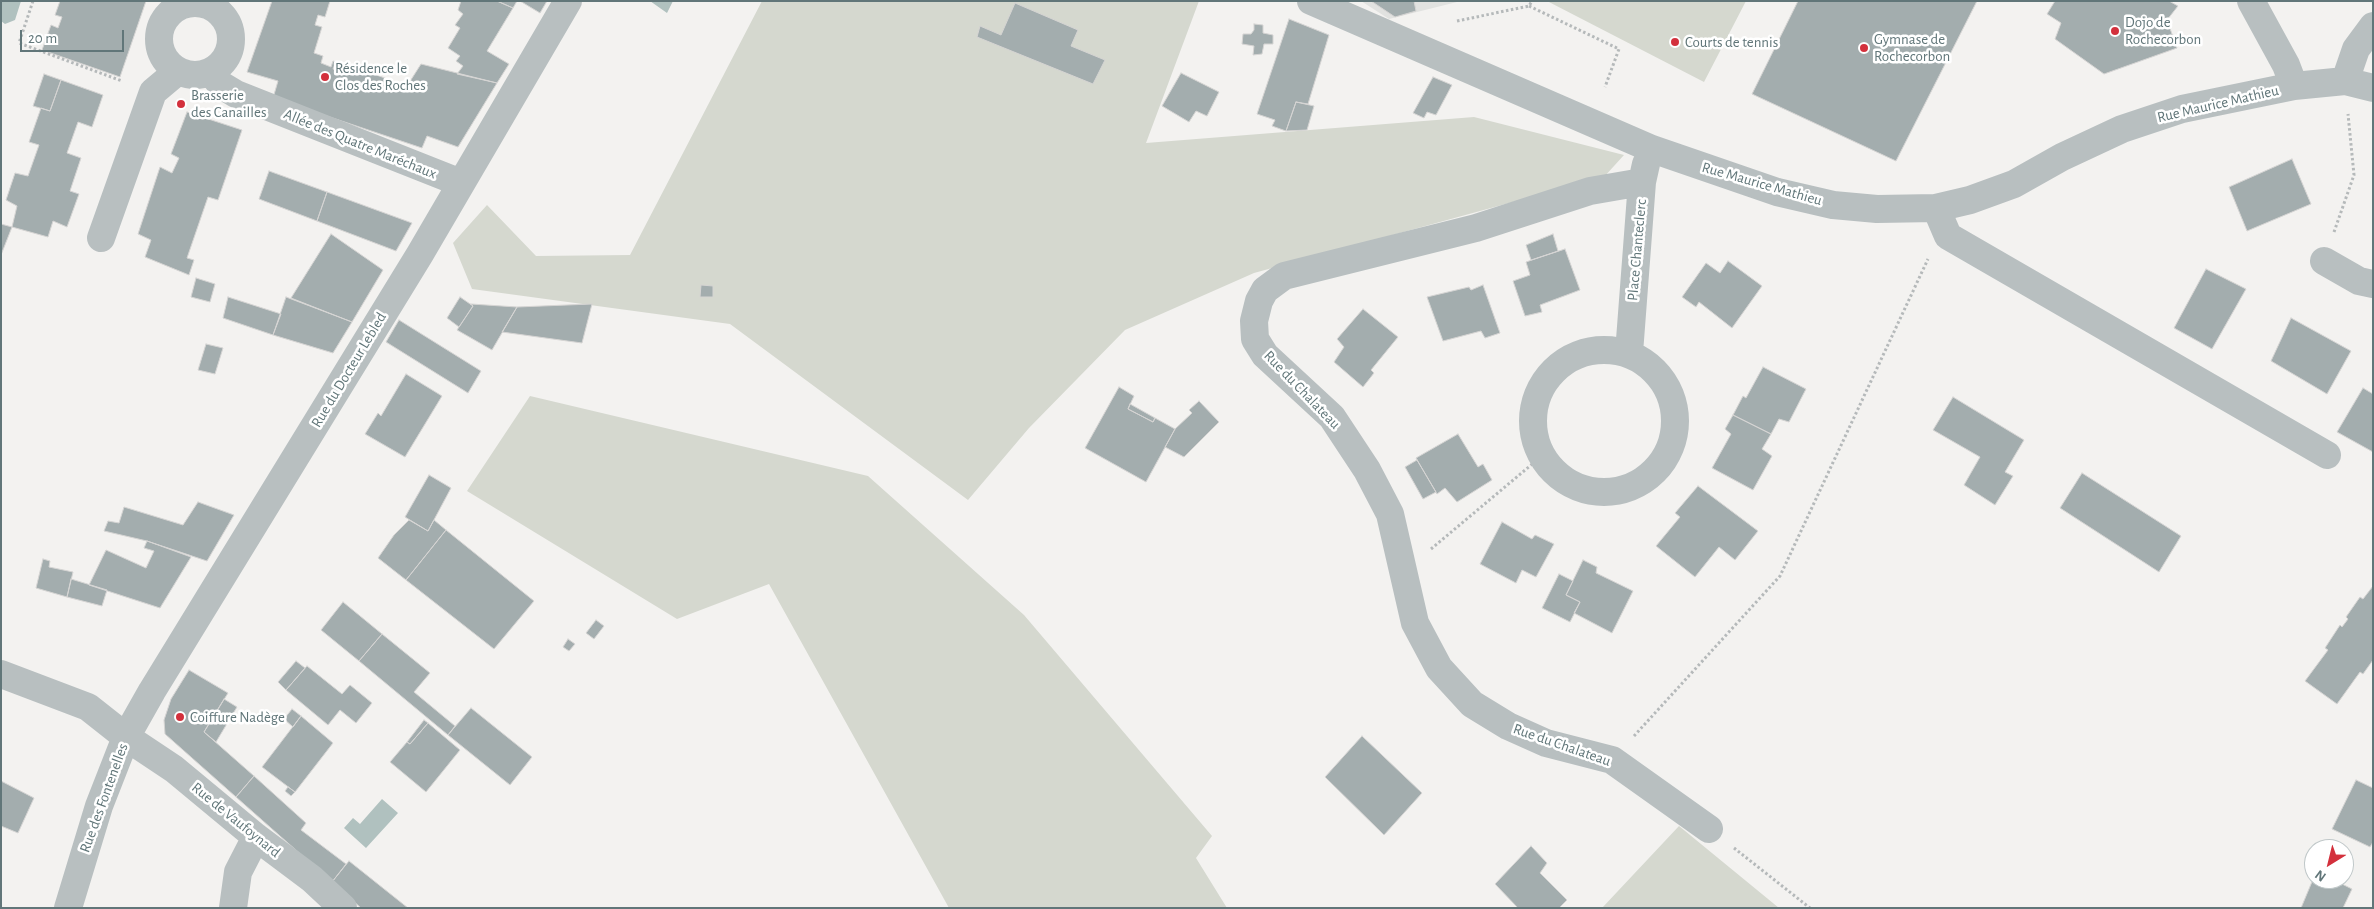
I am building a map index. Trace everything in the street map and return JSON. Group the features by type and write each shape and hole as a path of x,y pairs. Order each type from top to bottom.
{"street":[{"name":"Rue du Docteur Lebled","path":"126,737 152,691 461,183 568,1"},
{"name":"Rue Maurice Mathieu","path":"1310,1 1652,148 1777,192 1833,205 1878,209 1936,208 1970,200 2014,184 2062,156 2122,129 2182,109 2294,86 2345,81 2373,88"},
{"path":"2251,1 2286,65 2294,86"},
{"path":"185,2 204,3 216,8 225,17 230,28 232,42 229,54 222,64 211,72 188,75 168,64 162,55 159,32 169,12 185,2"},
{"path":"2345,81 2356,49 2373,26"},
{"path":"102,238 154,92 178,71"},
{"name":"Allée des Quatre Maréchaux","path":"211,72 221,86 236,94 461,183"},
{"name":"Place Chanteclerc","path":"1628,354 1642,182 1644,169 1652,148"},
{"name":"Rue du Chalateau","path":"1642,182 1590,191 1476,228 1284,276 1265,290 1259,301 1254,321 1255,339 1266,355 1332,418 1367,470 1390,514 1415,623 1439,668 1472,704 1508,726 1546,742 1612,760 1709,828"},
{"path":"1936,208 1948,236 2327,455"},
{"path":"2324,261 2359,281 2373,284"},
{"path":"1606,349 1628,354 1650,365 1666,383 1674,406 1676,430 1668,453 1654,472 1634,486 1611,492 1587,490 1566,481 1548,466 1543,455 1537,445 1533,423 1536,400 1546,379 1562,362 1583,352 1606,349"},
{"name":"Rue des Fontenelles","path":"1,674 88,707 126,737 99,806 68,908"},
{"name":"Rue de Vaufoynard","path":"126,737 174,769 256,837 312,879 342,908"},
{"path":"232,908 238,872 256,837"}],"path":[{"path":"33,1 19,43 154,92"},
{"path":"1529,6 1532,1"},
{"path":"1457,21 1529,6 1619,49 1605,87"},
{"path":"2324,261 2354,175 2345,81"},
{"path":"1612,760 1780,576 1929,256"},
{"path":"1403,571 1543,455"},
{"path":"1709,828 1810,908"}],"shaded area":[{"path":"1,1 21,1 15,20 5,24 1,21"},
{"path":"650,1 673,1 667,13"},
{"path":"762,1 1199,1 1146,143 1474,117 1624,155 1604,177 1254,273 1125,330 1029,428 968,500 730,324 472,289 453,243 487,205 536,256 630,255"},
{"path":"1361,1 1461,1 1389,19"},
{"name":"Courts de tennis","path":"1547,1 1746,1 1704,82"},
{"path":"530,396 868,476 1024,615 1212,836 1196,858 1227,908 949,908 769,584 677,619 467,491"},
{"path":"382,799 398,813 366,848 344,828 353,818 360,824"},
{"path":"1679,826 1779,908 1602,908"}],"building":[{"path":"60,1 146,1 120,77 42,50 51,25 58,28 62,17 55,15"},
{"name":"Résidence le Clos des Roches","path":"272,1 330,1 325,17 318,15 315,25 322,27 314,53 323,56 321,63 331,67 333,61 336,62 333,69 344,72 346,64 407,86 421,64 497,83 458,147 427,136 422,148 273,98 278,81 247,72"},
{"path":"461,1 497,1 513,8 487,51 509,64 497,83 457,74 463,66 456,61 460,56 448,48 460,28 455,25 463,14 458,10"},
{"path":"497,1 517,1 513,8"},
{"path":"520,1 547,1 540,13"},
{"path":"1371,1 1414,1 1416,11 1395,17"},
{"name":"Gymnase de Rochecorbon","path":"1798,1 1977,1 1896,161 1752,94"},
{"name":"Dojo de Rochecorbon","path":"2055,1 2169,1 2178,6 2167,20 2177,48 2104,74 2055,39 2061,23 2047,14"},
{"path":"1015,3 1078,30 1071,46 1105,60 1093,84 977,37 980,26 1001,35"},
{"path":"1289,19 1329,35 1308,104 1296,102 1286,131 1272,126 1275,120 1257,114"},
{"path":"1254,24 1263,25 1263,33 1273,35 1273,44 1264,44 1262,54 1253,55 1254,46 1242,44 1243,34 1251,34 1254,30"},
{"path":"1181,73 1219,92 1207,116 1196,111 1189,122 1162,106"},
{"path":"44,74 61,80 50,111 33,106"},
{"path":"1433,77 1452,85 1436,115 1427,112 1424,118 1413,113"},
{"path":"61,80 103,95 92,127 78,122 67,153 81,158 70,191 79,194 67,227 53,221 48,237 12,227 17,206 6,200 15,173 28,176 39,145 29,142 41,108 50,111"},
{"path":"1296,102 1314,106 1307,130 1286,131"},
{"path":"187,112 242,130 218,200 208,197 187,258 194,260 189,275 145,257 151,240 138,234 160,167 172,173 179,158 171,154"},
{"path":"2292,159 2311,204 2247,231 2229,187"},
{"path":"269,171 327,192 317,221 259,199"},
{"path":"327,192 412,223 396,251 317,221"},
{"path":"1,224 12,227 1,255"},
{"path":"331,234 383,270 352,322 291,298"},
{"path":"1553,234 1558,251 1531,260 1526,245"},
{"path":"1565,249 1580,290 1540,305 1542,312 1525,316 1513,281 1530,275 1526,262"},
{"path":"1728,261 1762,286 1732,328 1699,302 1696,307 1682,297 1706,263 1720,273"},
{"path":"2206,269 2246,289 2212,349 2174,328"},
{"path":"196,278 215,284 210,302 191,297"},
{"path":"701,285 713,286 713,297 700,297"},
{"path":"1483,285 1500,333 1485,338 1481,331 1443,341 1427,297 1469,287 1471,290"},
{"path":"228,297 281,314 273,335 223,318"},
{"path":"286,297 352,322 333,353 273,335"},
{"path":"460,297 473,306 459,327 447,318"},
{"path":"471,304 517,307 492,350 457,330 473,306"},
{"path":"592,304 582,343 502,332 517,307"},
{"path":"1363,309 1398,337 1371,370 1374,373 1363,387 1334,362 1344,347 1337,339"},
{"path":"2291,318 2351,351 2327,394 2271,361"},
{"path":"399,320 481,371 468,393 386,342"},
{"path":"206,344 223,348 215,374 198,370"},
{"path":"1763,367 1806,389 1789,422 1779,419 1771,434 1733,415 1743,396 1746,398"},
{"path":"406,374 442,396 405,457 365,434 378,413 381,416"},
{"path":"1119,387 1134,396 1128,409 1153,422 1155,418 1175,429 1146,482 1085,448"},
{"path":"2363,388 2373,394 2373,452 2337,432"},
{"path":"1953,397 2024,440 2005,472 2013,476 1995,505 1964,485 1980,457 1933,430"},
{"path":"1199,401 1219,422 1184,457 1165,447 1175,429 1192,413 1189,410"},
{"path":"1130,404 1155,418 1153,422 1128,409"},
{"path":"1733,415 1771,434 1762,449 1772,456 1753,490 1712,468 1731,434 1725,429"},
{"path":"1458,434 1478,467 1483,464 1492,480 1457,502 1445,488 1437,494 1416,458"},
{"path":"1417,460 1436,492 1423,499 1405,467"},
{"path":"2082,473 2181,536 2159,572 2060,508"},
{"path":"429,475 451,488 428,531 405,517"},
{"path":"1698,486 1758,531 1735,560 1719,547 1695,577 1656,546 1680,517 1675,513"},
{"path":"198,502 234,515 207,561 147,541 104,531 108,521 119,523 124,507 183,525"},
{"path":"409,520 428,531 434,520 446,530 406,580 378,558 394,535"},
{"path":"1502,522 1532,539 1535,535 1554,544 1536,577 1522,570 1516,583 1480,564"},
{"path":"446,530 534,601 494,649 406,580"},
{"path":"147,541 191,557 160,608 89,585 106,550 146,568 154,551 144,548"},
{"path":"43,559 50,561 49,567 73,572 67,597 36,588"},
{"path":"1583,560 1597,567 1596,573 1633,591 1612,633 1574,613 1580,602 1566,595"},
{"path":"1559,574 1573,581 1566,595 1580,602 1570,622 1542,608"},
{"path":"71,579 107,590 102,606 67,597"},
{"path":"2373,586 2373,660 2363,674 2360,672 2337,704 2305,681 2328,650 2325,648 2340,625 2342,627 2348,619 2346,617 2360,597 2363,599"},
{"path":"343,602 382,634 359,661 321,630"},
{"path":"596,620 604,626 594,639 586,633"},
{"path":"382,634 430,673 414,692 455,726 448,735 359,661"},
{"path":"568,639 575,644 569,651 563,647"},
{"path":"296,661 305,668 286,690 278,682"},
{"path":"307,666 342,694 350,685 372,703 356,723 340,710 328,725 286,690"},
{"path":"189,670 228,693 204,732 254,776 236,797 165,734 164,720 171,699"},
{"path":"224,699 237,707 216,742 204,732"},
{"path":"471,708 532,757 510,785 448,735"},
{"path":"292,709 301,716 293,727 284,719"},
{"path":"301,716 333,743 295,792 262,767"},
{"path":"424,720 428,723 410,744 407,742"},
{"path":"428,723 460,750 426,792 390,762 407,742 410,744"},
{"path":"1362,736 1422,793 1384,835 1325,777"},
{"path":"254,776 306,823 301,830 346,864 332,882 236,797"},
{"path":"2356,780 2373,788 2373,842 2370,847 2332,829"},
{"path":"1,781 34,798 18,833 1,826"},
{"path":"288,787 295,792 291,796 285,791"},
{"path":"1531,846 1547,863 1540,873 1567,900 1559,908 1518,908 1495,884"},
{"path":"349,861 408,908 361,908 332,882"},
{"path":"2309,889 2352,889 2343,908 2301,908"}],"place":[{"name":"Dojo de Rochecorbon","path":"2115,31"},
{"name":"Courts de tennis","path":"1675,42"},
{"name":"Gymnase de Rochecorbon","path":"1864,48"},
{"name":"Résidence le Clos des Roches","path":"325,77"},
{"name":"Brasserie des Canailles","path":"181,104"},
{"name":"Coiffure Nadège","path":"180,717"}]}
